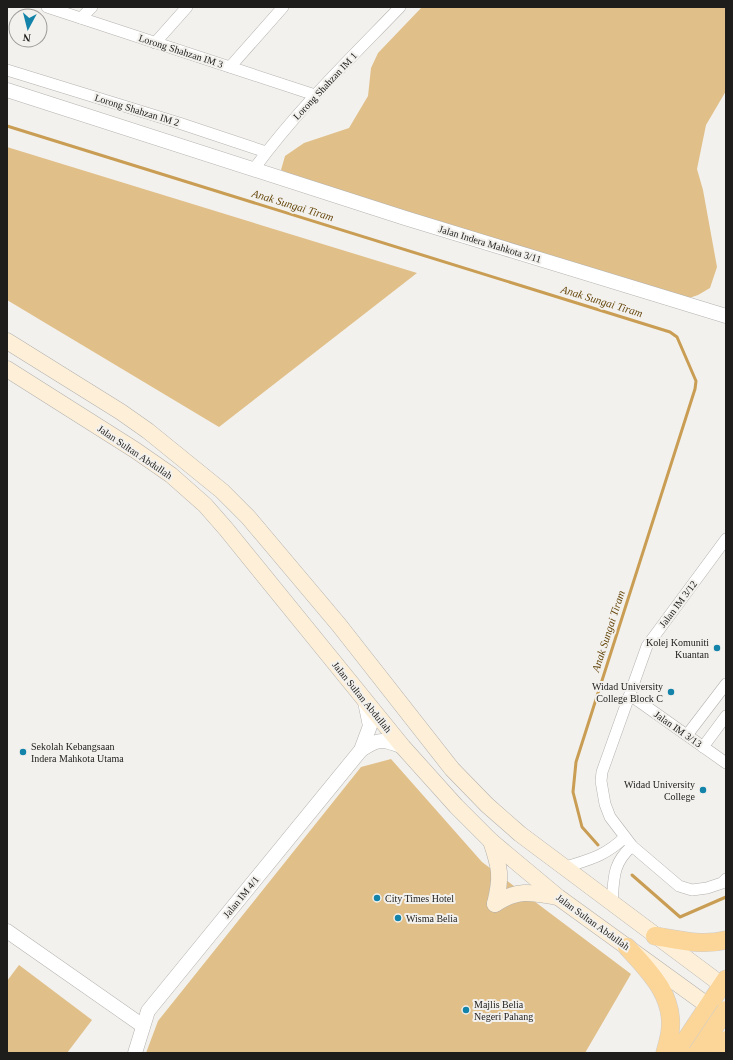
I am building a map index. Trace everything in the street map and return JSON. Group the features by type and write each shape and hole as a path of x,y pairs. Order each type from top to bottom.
{"highway":[{"path":"655,936 698,943 711,943 726,940"},
{"path":"627,947 657,982 667,1000 670,1015 670,1031 665,1053"},
{"path":"686,1049 708,1005 725,984"},
{"path":"686,1049 726,1010"},
{"path":"686,1049 692,1037 708,1040 714,1045 718,1053"},
{"path":"718,1053 726,1040"}],"main road":[{"path":"7,341 121,412 148,431 222,491 248,517 334,619 452,769 487,805 520,834 566,867 612,904 655,936 725,984"},
{"name":"Jalan Sultan Abdullah","path":"7,369 171,474 204,505 242,547 365,702 403,747 456,806 491,841 558,897 726,1018"},
{"path":"517,863 520,834"},
{"path":"491,841 499,864 500,884 495,904 513,894 536,893 558,897"}],"street":[{"name":"Lorong Shahzan IM 3","path":"47,7 315,95"},
{"path":"81,18 92,7"},
{"path":"155,43 187,7"},
{"path":"230,67 283,7"},
{"name":"Lorong Shahzan IM 1","path":"254,169 266,152 315,95 400,7"},
{"name":"Lorong Shahzan IM 2","path":"7,70 179,123 266,152"},
{"name":"Jalan Indera Mahkota 3/11","path":"7,90 406,218 724,314"},
{"name":"Jalan IM 3/12","path":"726,539 646,646 602,772 601,781 605,804 610,817 632,846 679,886 692,890 707,888 722,883 726,879"},
{"path":"687,735 726,684"},
{"name":"Jalan IM 3/13","path":"630,695 726,763"},
{"name":"Jalan IM 4/1","path":"361,750 370,726 365,702"},
{"path":"703,747 726,716"},
{"name":"Jalan IM 4/1","path":"135,1053 148,1011 361,750 373,742 378,741 391,742 403,747"},
{"path":"566,867 593,859 604,853 625,837"},
{"path":"612,904 616,868 619,860 632,846"},
{"path":"7,931 143,1026"}],"shaded area":[{"path":"422,7 726,7 726,91 706,125 697,169 703,190 717,267 710,288 698,295 678,302 334,194 281,170 285,156 304,143 349,128 368,96 371,68 378,53"},
{"path":"7,147 417,273 219,427 7,300"},
{"name":"Wisma Belia","path":"391,759 482,862 631,974 585,1053 146,1053 158,1021 361,767"},
{"path":"19,965 92,1020 67,1053 7,1053 7,981"}],"waterway":[{"name":"Anak Sungai Tiram","path":"7,126 670,332 677,337 696,381 695,389 576,762 573,792 582,827 598,845"},
{"path":"632,875 680,917 726,897"}],"place":[{"name":"Kolej Komuniti Kuantan","path":"717,648"},
{"name":"Widad University College Block C","path":"671,692"},
{"name":"Sekolah Kebangsaan Indera Mahkota Utama","path":"23,752"},
{"name":"Widad University College","path":"703,790"},
{"name":"City Times Hotel","path":"377,898"},
{"name":"Wisma Belia","path":"398,918"},
{"name":"Majlis Belia Negeri Pahang","path":"466,1010"}]}
